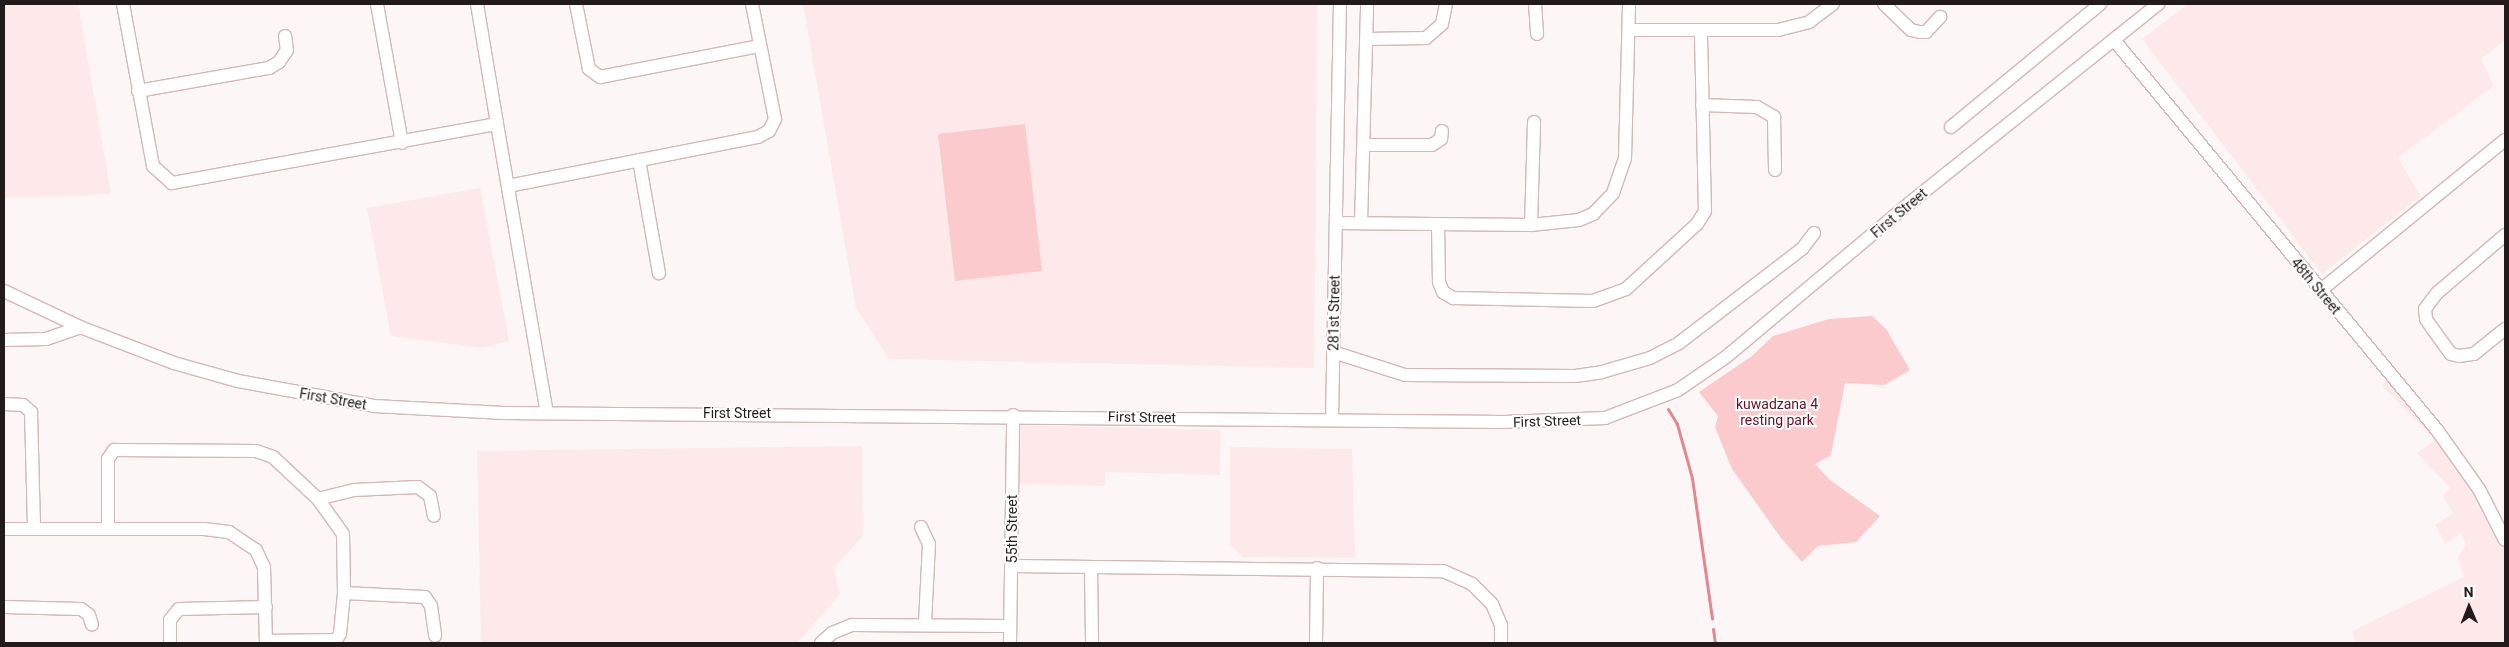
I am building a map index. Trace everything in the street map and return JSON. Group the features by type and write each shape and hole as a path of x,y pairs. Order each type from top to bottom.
{"street":[{"path":"123,4 153,166 172,184 497,124"},
{"path":"377,4 402,143"},
{"path":"477,4 547,412"},
{"path":"576,4 589,69 600,77 760,46"},
{"path":"508,186 758,137 769,131 775,119 752,4"},
{"name":"281st Street","path":"1332,420 1340,4"},
{"path":"1361,223 1367,4"},
{"path":"1367,40 1426,38 1442,24 1446,4"},
{"path":"1535,4 1537,34"},
{"path":"1337,223 1531,225 1579,220 1593,214 1613,193 1625,158 1629,4"},
{"path":"1629,30 1778,30 1794,27 1821,15 1833,4"},
{"path":"1884,4 1911,30 1926,32 1940,17"},
{"path":"1950,127 2100,4"},
{"name":"First Street","path":"4,291 80,327 174,363 238,381 318,397 416,409 547,412 1584,421 1620,414 1678,390 1726,357 1911,202 2158,4"},
{"path":"1438,224 1438,282 1443,292 1453,298 1593,301 1612,296 1626,289 1690,231 1705,211 1701,31"},
{"path":"138,92 269,68 278,62 287,50 285,36"},
{"name":"48th Street","path":"2114,40 2458,458 2479,489 2505,540"},
{"path":"1702,106 1758,107 1774,117 1775,170"},
{"path":"1531,225 1534,122"},
{"path":"1364,145 1432,145 1441,140 1442,131"},
{"path":"2320,290 2505,140"},
{"path":"639,160 659,273"},
{"path":"1333,352 1404,375 1576,376 1602,372 1650,358 1679,343 1802,249 1814,232"},
{"path":"2505,235 2437,293 2425,309 2432,328 2451,354 2459,356 2474,354 2505,328"},
{"path":"4,340 46,339 80,327"},
{"path":"4,404 23,405 31,412 34,529"},
{"name":"55th Street","path":"1010,643 1012,415"},
{"path":"4,529 204,529 229,532 243,539 256,550 264,567 266,642 336,640 340,634 344,593 343,534 318,499 264,452 119,448 108,459 108,528"},
{"path":"318,499 354,490 418,488 430,496 434,516"},
{"path":"921,528 929,544 925,624"},
{"path":"1012,566 1317,568 1443,571 1456,574 1472,584 1495,608 1501,625 1501,643"},
{"path":"1090,567 1092,643"},
{"path":"1316,643 1317,568"},
{"path":"344,593 425,597 431,606 435,636"},
{"path":"4,607 80,609 89,615 92,625"},
{"path":"170,643 172,615 179,609 266,607"},
{"path":"820,643 832,633 852,625 1010,626"}],"shaded area":[{"path":"4,4 78,4 111,194 4,198"},
{"path":"803,4 1317,4 1314,368 889,359 856,308"},
{"path":"2188,4 2505,4 2505,40 2481,59 2494,86 2398,158 2421,196 2322,274 2142,39"},
{"path":"480,188 509,341 483,348 391,336 367,208"},
{"path":"2391,378 2499,524 2505,547 2505,643 2356,643 2352,631 2464,577 2458,558 2466,544 2461,533 2446,544 2435,525 2453,513 2443,496 2450,488 2417,453 2435,440 2382,386"},
{"path":"1021,425 1221,430 1220,475 1105,472 1105,486 1019,484"},
{"path":"862,446 863,536 834,568 840,594 797,643 481,643 477,451"},
{"path":"1230,447 1352,449 1355,558 1242,557 1230,545"}],"green space":[{"path":"1025,124 1042,271 955,281 938,134"},
{"name":"kuwadzana 4 resting park","path":"1872,316 1886,329 1910,370 1884,385 1845,383 1831,455 1815,464 1830,480 1880,516 1856,542 1818,546 1802,562 1781,538 1732,469 1715,427 1718,416 1699,392 1752,356 1773,336 1829,319"}],"waterway":[{"path":"1668,409 1677,424 1692,478 1712,619"},
{"path":"1713,629 1715,643"}]}
